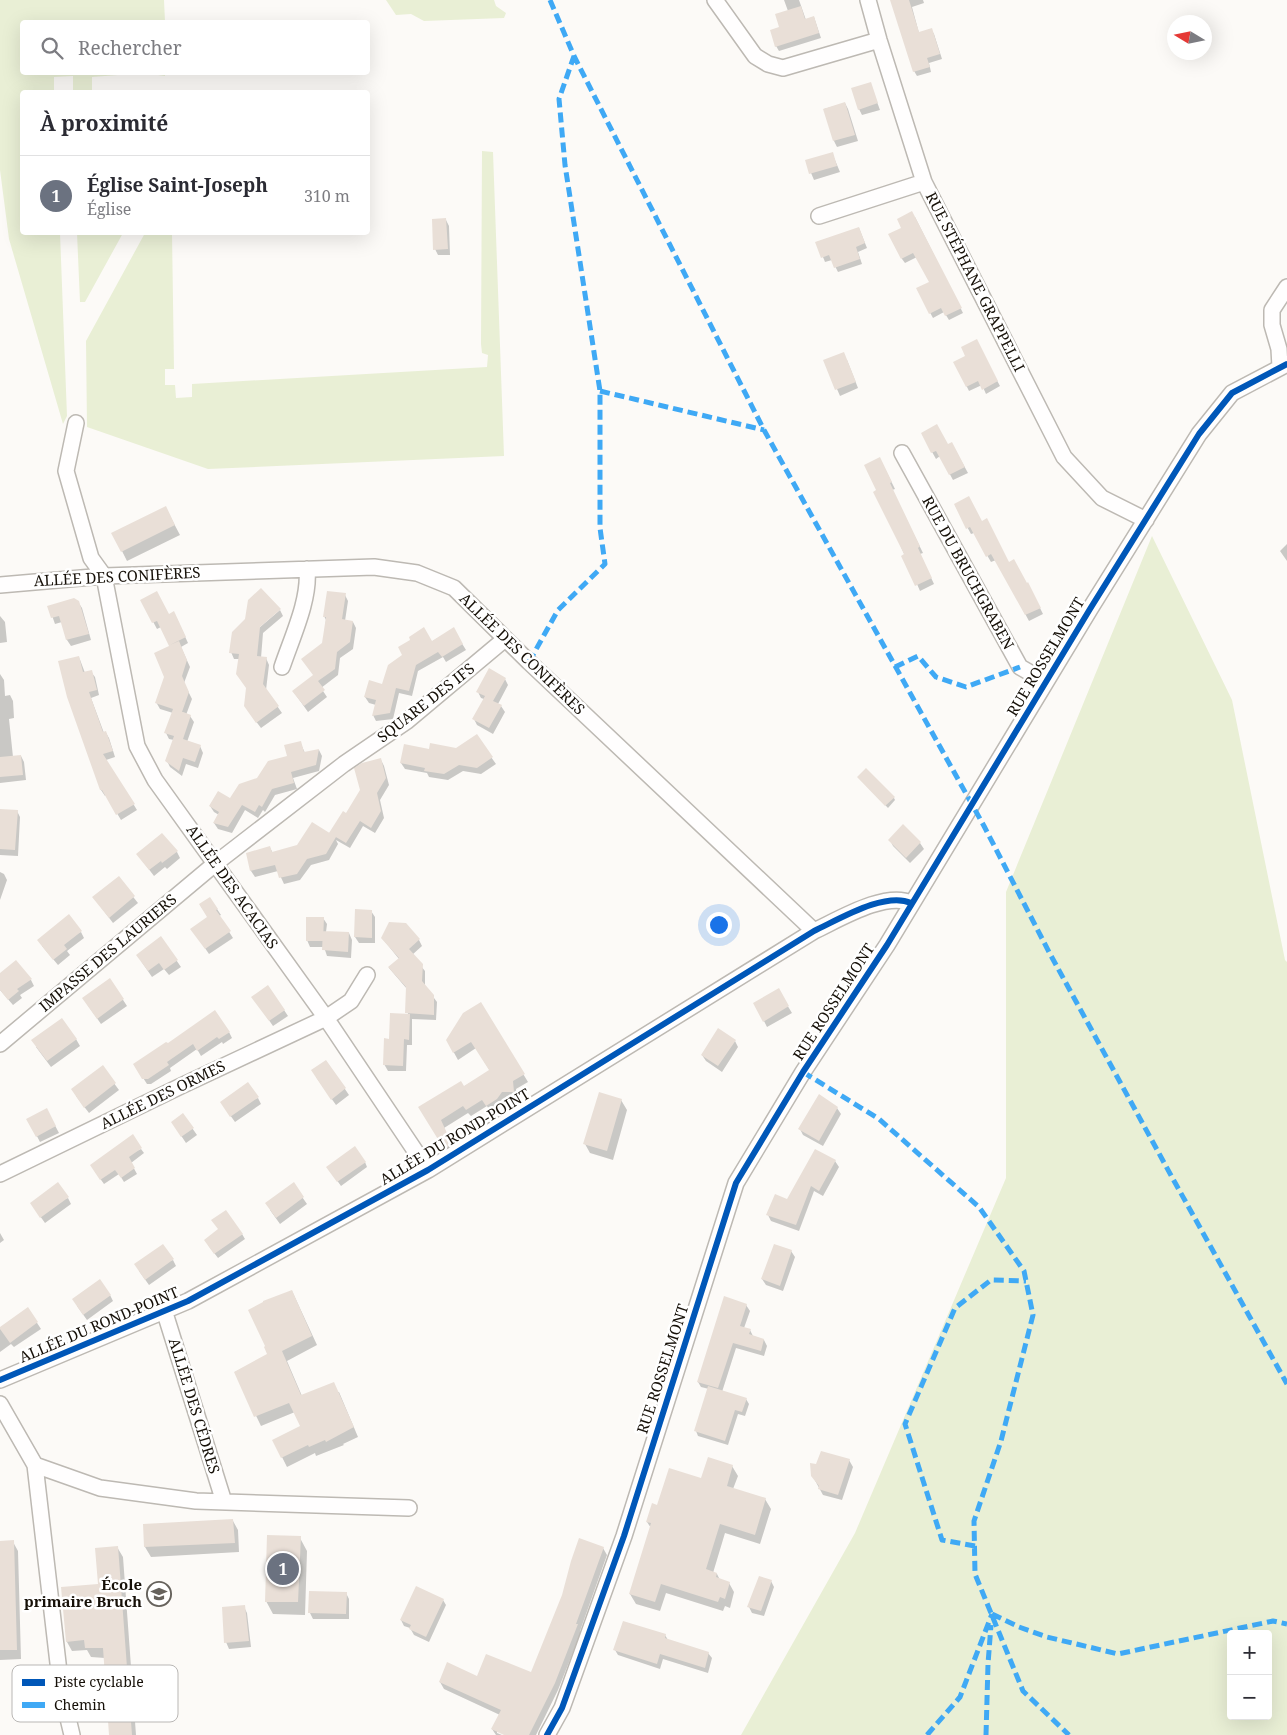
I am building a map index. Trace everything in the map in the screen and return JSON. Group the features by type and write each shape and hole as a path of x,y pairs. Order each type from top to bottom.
{"street":[{"path":"714,0 755,56 768,64 783,68 879,40"},
{"name":"RUE STÉPHANE GRAPPELLI","path":"868,0 924,182 1064,457 1102,498 1146,520"},
{"path":"819,216 924,182"},
{"path":"1284,366 1272,325 1272,310 1287,286"},
{"name":"RUE ROSSELMONT","path":"547,1735 562,1708 624,1536 736,1183 803,1072 886,945 1199,434 1232,394 1284,366"},
{"path":"76,424 66,471 91,558 104,576"},
{"name":"RUE DU BRUCHGRABEN","path":"902,453 1020,667 1046,682"},
{"name":"ALLÉE DES CONIFÈRES","path":"0,585 104,576 374,567 417,573 454,588 505,639 814,931"},
{"path":"282,666 299,618 308,582 307,569"},
{"name":"ALLÉE DES ACACIAS","path":"104,576 137,746 155,780 326,1018 428,1170"},
{"name":"SQUARE DES IFS","path":"216,863 344,764 407,721 505,639"},
{"name":"IMPASSE DES LAURIERS","path":"0,1044 216,863"},
{"name":"ALLÉE DU ROND-POINT","path":"0,1380 193,1298 428,1170 814,931 870,904 903,899 911,902"},
{"name":"ALLÉE DES ORMES","path":"0,1174 326,1018 351,1001 368,975"},
{"name":"ALLÉE DES CÉDRES","path":"164,1310 224,1502"},
{"path":"0,1404 34,1466 58,1665"},
{"path":"34,1466 100,1488 196,1501 409,1508"},
{"path":"69,1722 72,1735"}],"green space":[{"path":"0,0 164,0 165,20 20,20 20,75 118,75 92,77 92,90 73,90 73,76 54,77 54,90 20,90 20,235 60,235 67,416 63,424 9,239 0,170"},
{"path":"386,0 494,0 496,6 506,13 504,18 424,21 411,14 396,15"},
{"path":"482,151 493,152 504,456 208,469 87,427 86,341 144,235 172,235 174,369 165,369 165,385 175,385 176,398 192,397 192,384 487,367 488,355 482,353"},
{"path":"77,235 122,235 85,302 80,302"},
{"path":"1152,536 1232,700 1285,960 1287,962 1287,1735 741,1735 855,1533 1006,1178 1006,892"}],"building":[{"path":"890,0 909,0 919,32 932,28 940,54 927,58 930,67 913,72"},
{"path":"801,6 805,19 814,16 819,33 775,47 770,30 779,27 775,14"},
{"path":"871,82 878,103 858,110 851,88"},
{"path":"845,102 855,135 833,141 823,109"},
{"path":"833,152 837,166 809,174 805,160"},
{"path":"912,211 962,308 945,316 941,308 929,314 916,288 929,282 913,253 901,259 888,234 901,228 897,219"},
{"path":"446,218 448,249 433,250 432,219"},
{"path":"859,227 865,243 856,247 860,259 834,268 829,255 821,258 815,242"},
{"path":"977,339 998,381 982,390 978,381 966,387 953,362 965,356 961,347"},
{"path":"844,352 856,382 835,390 823,360"},
{"path":"937,424 948,444 952,442 965,467 949,475 936,451 931,453 921,433"},
{"path":"880,457 892,482 890,483 920,546 918,548 932,578 915,586 901,556 904,554 873,492 876,490 864,465"},
{"path":"969,496 982,521 987,518 1009,562 1014,559 1041,608 1025,615 991,554 986,557 970,527 966,529 954,504"},
{"path":"166,506 175,525 121,552 111,533"},
{"path":"261,588 281,609 260,627 257,656 267,657 263,684 279,706 256,723 244,706 246,688 236,674 239,654 229,653 232,632 245,619 248,600"},
{"path":"157,591 169,614 174,611 186,637 170,645 179,641 187,660 182,676 189,692 182,712 191,715 183,739 201,745 195,762 183,758 179,771 165,761 174,736 164,733 173,709 155,703 164,677 154,653 169,646 157,621 152,623 140,600"},
{"path":"327,591 346,593 342,619 353,621 350,642 337,652 335,669 318,681 325,690 304,706 292,691 313,675 301,659 322,643"},
{"path":"74,598 79,601 89,634 66,640 59,616 51,618 47,606"},
{"path":"424,627 432,641 454,627 463,644 442,657 438,652 416,665 409,691 396,688 390,713 372,716 376,700 364,697 369,680 382,684 388,665 402,655 398,647 410,640 409,637"},
{"path":"79,656 83,672 92,670 97,690 89,692 103,732 106,731 113,751 103,754 135,804 116,815 102,790 100,790 67,697 58,661"},
{"path":"489,668 506,678 493,701 502,705 489,728 472,719 485,696 476,692"},
{"path":"477,734 493,757 477,768 459,765 444,774 424,771 425,768 400,763 404,744 429,749 430,743 456,748"},
{"path":"301,741 304,752 319,749 316,765 291,772 294,783 272,789 262,807 259,805 255,812 242,805 228,827 213,823 219,812 209,806 218,791 230,798 239,784 257,778 268,761 287,756 284,745"},
{"path":"21,755 23,775 0,777 0,757"},
{"path":"381,758 386,778 377,793 381,811 371,828 360,821 346,843 329,833 343,811 346,813 360,790 354,768 362,763"},
{"path":"866,768 895,797 885,806 857,777"},
{"path":"0,809 18,810 15,850 0,849"},
{"path":"312,822 336,837 326,854 307,859 297,874 279,878 275,865 250,871 246,853 270,846 272,852 297,845"},
{"path":"903,824 921,842 906,858 888,840"},
{"path":"162,833 178,851 149,870 136,854"},
{"path":"119,876 135,896 109,918 92,897"},
{"path":"210,897 218,909 216,910 231,931 205,949 190,929 207,917 199,904"},
{"path":"355,909 372,910 372,938 354,937"},
{"path":"69,914 82,931 64,945 67,949 53,960 37,940"},
{"path":"306,917 324,917 323,941 306,941"},
{"path":"389,922 406,923 420,939 409,949 423,964 422,981 434,995 434,1015 405,1013 406,987 388,967 399,958 381,938"},
{"path":"323,931 349,932 348,952 322,950"},
{"path":"161,936 178,960 164,970 159,963 148,971 136,955"},
{"path":"16,960 32,979 17,989 19,991 8,1000 0,990 0,973"},
{"path":"110,978 124,999 97,1019 82,998"},
{"path":"268,985 285,1010 269,1021 251,997"},
{"path":"779,988 789,1006 763,1022 753,1003"},
{"path":"481,1002 525,1074 513,1081 514,1092 502,1092 497,1099 486,1106 482,1100 466,1110 463,1106 441,1120 452,1144 444,1149 418,1107 461,1081 464,1086 489,1070 471,1042 453,1053 446,1040 463,1013"},
{"path":"215,1010 230,1032 219,1039 217,1037 197,1051 193,1044 167,1062 169,1065 148,1079 142,1079 133,1064 166,1042 168,1043"},
{"path":"390,1013 410,1014 409,1040 404,1039 403,1066 383,1065 384,1038 389,1039"},
{"path":"62,1018 77,1039 47,1061 31,1040"},
{"path":"718,1028 736,1040 718,1066 701,1055"},
{"path":"326,1060 346,1088 331,1100 311,1070"},
{"path":"103,1065 116,1083 84,1108 71,1089"},
{"path":"248,1082 259,1097 230,1117 220,1102"},
{"path":"599,1092 622,1099 607,1151 583,1144"},
{"path":"819,1094 838,1107 819,1141 798,1129"},
{"path":"47,1108 56,1126 36,1137 26,1119"},
{"path":"183,1113 194,1128 181,1137 171,1122"},
{"path":"133,1134 142,1148 129,1157 135,1168 121,1178 115,1170 100,1180 90,1165"},
{"path":"355,1146 366,1162 337,1182 326,1167"},
{"path":"815,1149 836,1160 819,1191 811,1186 796,1225 766,1215 775,1194 787,1199"},
{"path":"58,1182 69,1197 40,1218 30,1203"},
{"path":"294,1182 304,1197 276,1218 265,1203"},
{"path":"226,1210 243,1234 214,1254 204,1240 218,1229 211,1220"},
{"path":"163,1244 174,1259 145,1280 134,1264"},
{"path":"774,1244 792,1250 780,1286 761,1279"},
{"path":"100,1279 111,1295 83,1315 72,1299"},
{"path":"292,1290 312,1336 282,1351 301,1395 334,1382 354,1427 326,1442 325,1440 309,1447 308,1445 281,1458 272,1440 300,1426 289,1403 254,1417 234,1372 267,1354 248,1310 263,1301"},
{"path":"724,1296 747,1304 740,1326 751,1329 749,1334 764,1339 761,1351 733,1343 718,1388 697,1382"},
{"path":"28,1307 38,1322 10,1343 0,1327"},
{"path":"708,1386 747,1398 742,1412 735,1410 725,1441 694,1431"},
{"path":"821,1451 850,1459 838,1495 818,1489 819,1486 811,1476 810,1463 816,1464"},
{"path":"708,1457 733,1465 727,1486 766,1498 755,1535 720,1524 706,1569 717,1573 716,1577 730,1582 725,1599 720,1597 718,1602 661,1584 655,1602 629,1594 651,1523 646,1522 652,1503 657,1505 669,1468 701,1478"},
{"path":"233,1519 235,1543 144,1547 143,1524"},
{"path":"267,1535 301,1536 298,1602 265,1602"},
{"path":"579,1538 604,1547 576,1624 578,1624 555,1683 529,1735 504,1735 491,1729 501,1710 439,1682 447,1662 477,1676 486,1654 531,1672 562,1595"},
{"path":"14,1540 17,1650 0,1650 0,1541"},
{"path":"118,1546 127,1665 104,1665 103,1648 85,1648 84,1640 66,1642 61,1587 98,1584 95,1548"},
{"path":"759,1576 772,1580 761,1611 747,1607"},
{"path":"416,1586 444,1599 426,1637 409,1629 411,1625 400,1620"},
{"path":"309,1591 347,1592 346,1614 308,1613"},
{"path":"245,1605 249,1641 224,1643 222,1607"},
{"path":"623,1621 666,1634 665,1638 709,1652 705,1668 660,1654 657,1664 613,1650"},
{"path":"108,1722 131,1722 132,1735 109,1735"}],"marked path":[{"path":"550,0 574,56 764,430 984,826 1049,952 1287,1384"},
{"path":"529,662 558,610 605,564 600,528 600,391 565,165 559,99 574,56"},
{"path":"600,391 764,430"},
{"path":"895,667 918,656 936,677 966,687 1020,667"},
{"path":"803,1072 879,1119 979,1207 1024,1271 1033,1315 1001,1441 974,1521 975,1574 1023,1691 1069,1735"},
{"path":"975,1546 942,1540 905,1424 955,1308 991,1280 1026,1281"},
{"path":"992,1614 1019,1627 1047,1637 1118,1654 1273,1621 1287,1624"},
{"path":"927,1735 960,1697 992,1614"},
{"path":"986,1735 991,1625"}],"cycle path":[{"path":"547,1735 562,1708 624,1536 736,1183 803,1072 887,945 1090,609 1199,434 1232,393 1287,364"},
{"path":"0,1380 188,1301 428,1170 814,931 848,914 875,904 900,900 911,903"}],"place":[{"name":"Église Saint-Joseph","path":"283,1569"},
{"name":"École primaire Bruch","path":"159,1594"}]}
